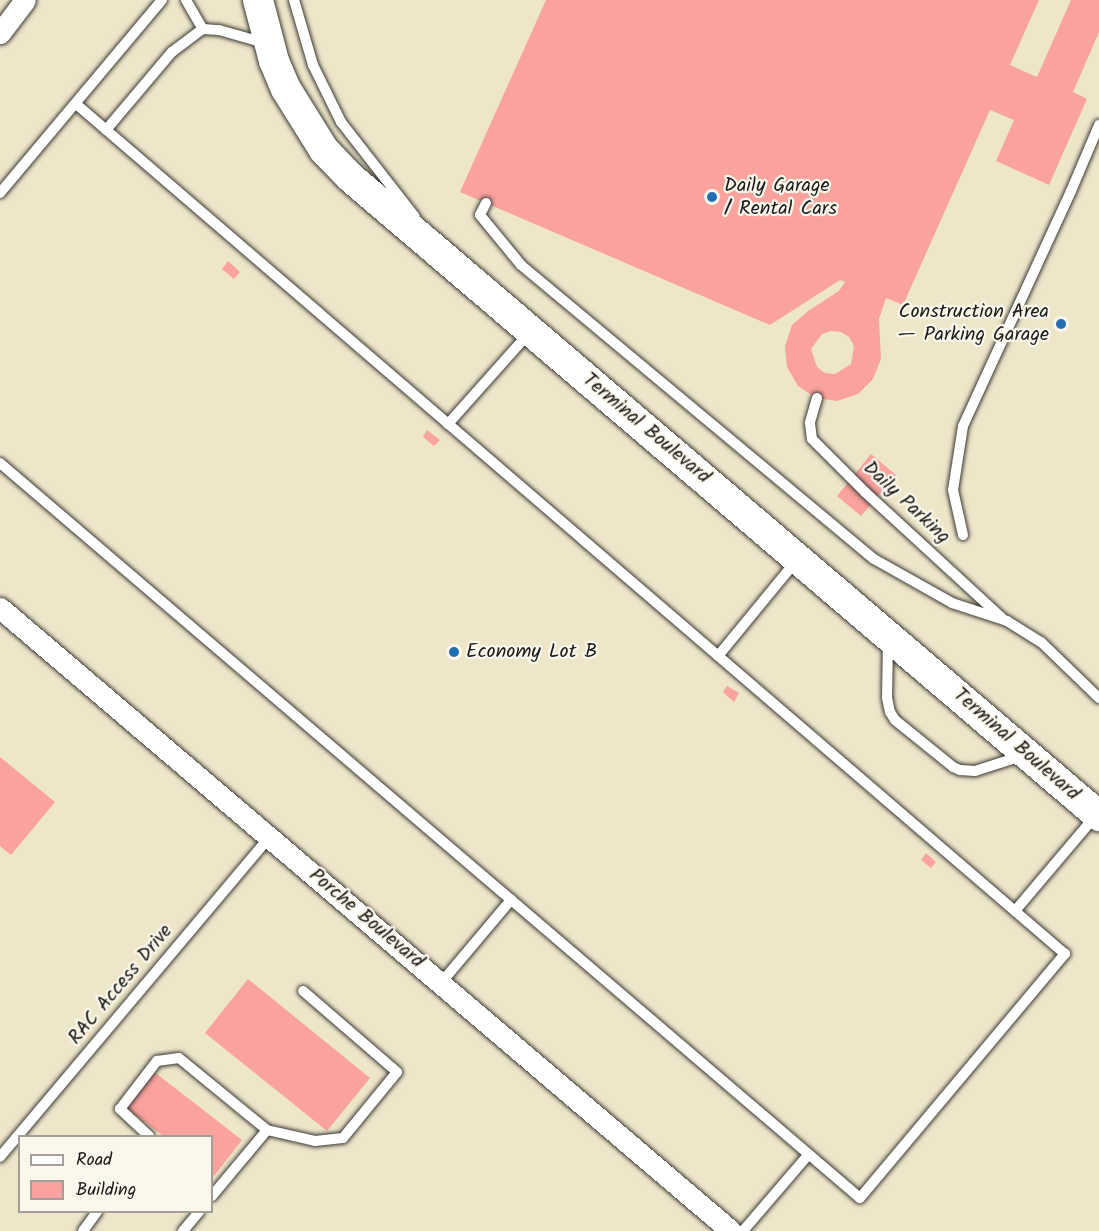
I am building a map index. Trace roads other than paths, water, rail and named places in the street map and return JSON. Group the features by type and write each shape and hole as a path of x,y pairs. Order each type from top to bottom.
{"main road":[{"name":"Terminal Boulevard","path":"258,0 268,44 286,89 324,150 373,199 1098,815"}],"street":[{"path":"0,33 25,0"},
{"name":"Porche Boulevard","path":"0,608 731,1231"}],"lane":[{"path":"0,194 162,0"},
{"path":"186,0 203,29"},
{"path":"294,0 313,65 341,122 454,267"},
{"path":"106,130 172,52 203,29 219,30 268,44"},
{"path":"0,463 860,1198 1065,954 76,104"},
{"path":"963,535 952,490 963,426 1071,191 1099,124"},
{"path":"486,203 480,216 521,265 874,560 952,603 1007,621 1041,642 1099,698"},
{"path":"448,424 531,331"},
{"name":"Daily Parking","path":"817,398 810,423 812,438 865,492 1007,621"},
{"path":"718,656 798,559"},
{"path":"888,635 887,698 890,712 895,720 953,767 960,770 975,771 1028,754"},
{"path":"1015,911 1098,815"},
{"name":"RAC Access Drive","path":"18,1135 269,837"},
{"path":"441,983 511,900"},
{"path":"146,1135 120,1109 157,1061 179,1058 267,1130 315,1141 343,1138 397,1072 303,991"},
{"path":"213,1195 267,1130"},
{"name":"RAC Access Drive","path":"0,1157 18,1136"},
{"path":"743,1231 809,1154"},
{"path":"83,1231 96,1213"},
{"path":"183,1231 198,1213"}],"place":[{"name":"Daily Garage / Rental Cars","path":"712,197"},
{"name":"Construction Area — Parking Garage","path":"1061,324"},
{"name":"Economy Lot B","path":"454,652"}]}
